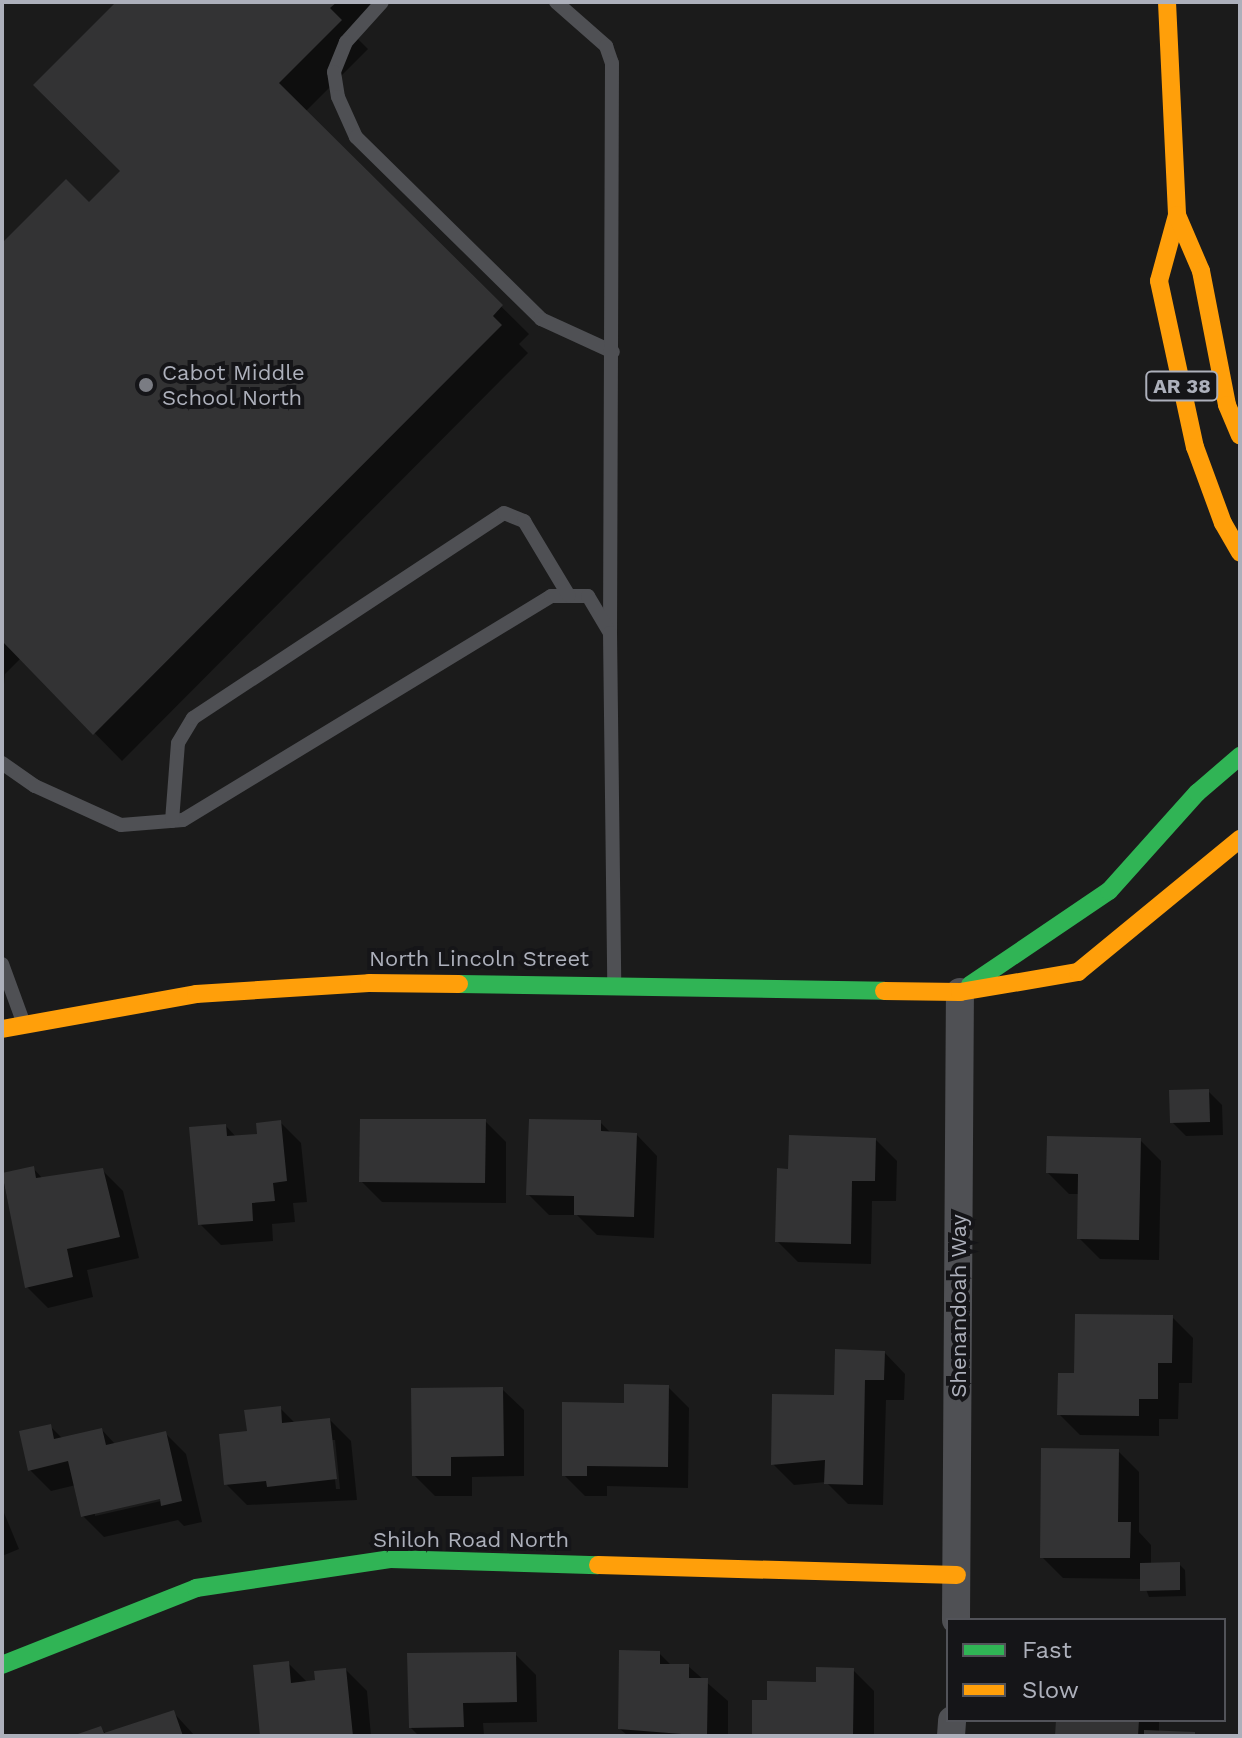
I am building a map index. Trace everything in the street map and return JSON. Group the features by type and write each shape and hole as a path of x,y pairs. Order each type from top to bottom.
{"street":[{"name":"AR 38","path":"1167,2 1177,215 1159,281 1195,447 1223,523 1240,552"},
{"name":"AR 38","path":"1177,215 1201,271 1227,405 1240,435"},
{"path":"960,992 1109,891 1197,793 1240,756"},
{"name":"North Lincoln Street","path":"2,1029 196,994 369,983 614,983 960,992 1078,972 1240,839"},
{"path":"1194,877 1224,874 1240,861"},
{"name":"Shenandoah Way","path":"956,1618 960,992"},
{"name":"Shiloh Road North","path":"2,1665 196,1588 390,1559 957,1575"}],"lane":[{"path":"382,2 346,42 334,72 338,97 356,137 541,319 613,352"},
{"path":"556,2 606,46 612,63 610,633 614,983"},
{"path":"172,821 178,743 193,718 504,513 524,521 569,596"},
{"path":"2,763 35,786 121,825 183,820 551,596 588,596 610,633"},
{"path":"2,964 24,1024"}],"building":[{"path":"116,2 337,2 330,8 342,20 279,83 503,305 493,316 502,325 93,735 2,641 2,243 66,179 89,202 120,171 33,85"},
{"path":"1209,1089 1210,1122 1170,1123 1169,1090"},
{"path":"360,1119 486,1119 485,1183 359,1182"},
{"path":"529,1119 601,1120 601,1131 637,1133 634,1217 574,1215 574,1196 526,1195"},
{"path":"281,1120 287,1181 273,1183 275,1201 252,1203 253,1221 198,1225 189,1127 226,1124 227,1136 257,1134 256,1123"},
{"path":"789,1135 876,1138 875,1181 852,1181 851,1244 775,1242 777,1168 788,1169"},
{"path":"1047,1136 1141,1138 1139,1240 1077,1239 1078,1174 1046,1173"},
{"path":"34,1166 36,1178 103,1168 120,1237 67,1249 73,1277 25,1288 2,1173"},
{"path":"1075,1314 1173,1315 1172,1363 1158,1363 1158,1399 1139,1399 1139,1416 1057,1415 1058,1373 1074,1373"},
{"path":"835,1349 885,1351 884,1380 865,1380 863,1485 824,1484 825,1460 771,1465 772,1394 834,1395"},
{"path":"624,1384 669,1385 668,1467 587,1466 587,1476 562,1476 562,1402 624,1403"},
{"path":"503,1387 504,1456 451,1457 451,1476 412,1476 411,1388"},
{"path":"281,1406 282,1423 330,1418 337,1479 267,1487 266,1481 224,1485 219,1434 247,1431 244,1410"},
{"path":"51,1424 54,1439 102,1428 106,1445 166,1431 182,1501 161,1506 160,1499 81,1517 68,1461 28,1471 19,1431"},
{"path":"1041,1448 1119,1449 1118,1522 1131,1522 1130,1558 1040,1558"},
{"path":"1180,1562 1180,1590 1140,1591 1140,1563"},
{"path":"619,1650 660,1651 660,1664 689,1664 689,1678 708,1678 707,1736 618,1729"},
{"path":"516,1652 517,1702 463,1703 464,1727 409,1728 407,1653"},
{"path":"289,1661 291,1683 315,1680 314,1671 346,1668 353,1736 260,1736 253,1665"},
{"path":"816,1667 854,1668 853,1736 752,1736 752,1700 767,1700 767,1681 816,1682"},
{"path":"174,1710 183,1736 72,1736 101,1726 104,1733"},
{"path":"1056,1722 1139,1722 1138,1736 1055,1736"},
{"path":"1144,1730 1195,1732 1195,1736 1144,1736"}],"traffic: fast":[{"path":"970,985 1109,891 1197,793 1240,756"},
{"path":"459,984 884,991"},
{"path":"2,1665 196,1588 390,1559 598,1565"}],"traffic: slow":[{"path":"1167,2 1177,215 1159,281 1195,447 1223,523 1240,552"},
{"path":"1177,215 1201,271 1227,405 1240,435"},
{"path":"884,991 960,992 1078,972 1240,839"},
{"path":"2,1029 196,994 369,983 459,984"},
{"path":"598,1565 957,1575"}],"place":[{"name":"Cabot Middle School North","path":"146,385"}]}
